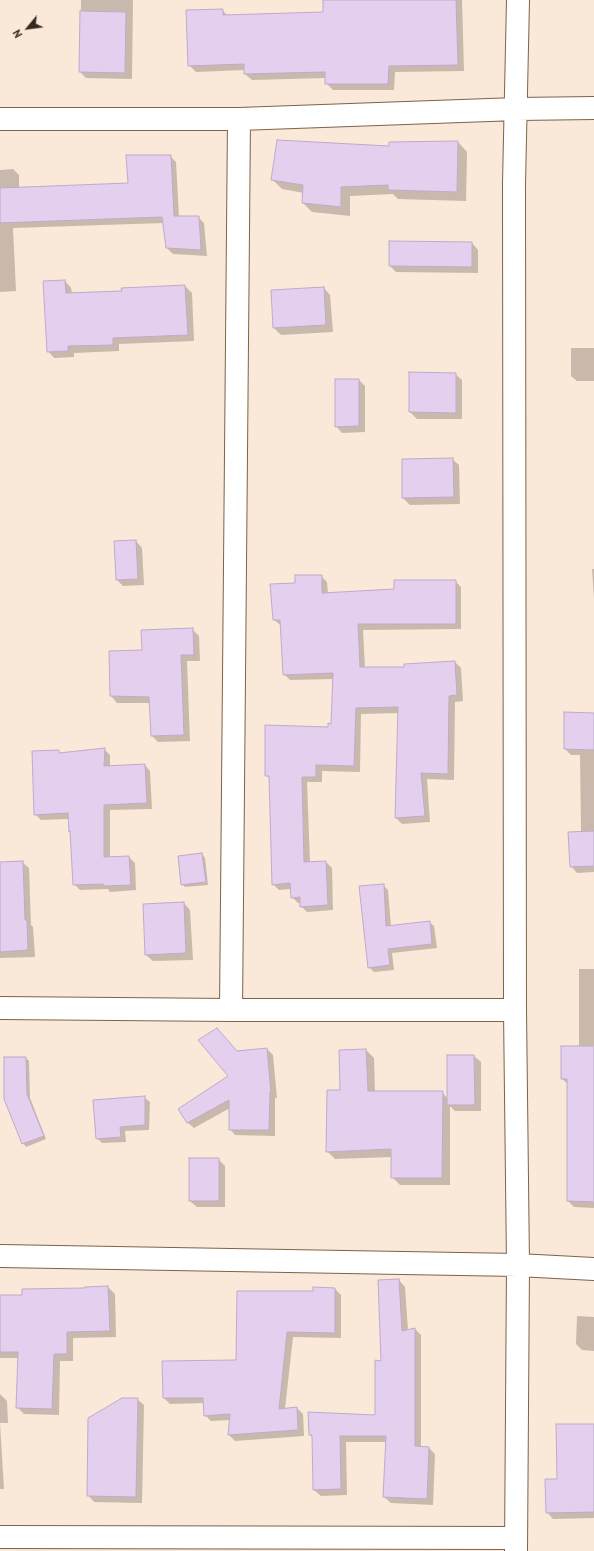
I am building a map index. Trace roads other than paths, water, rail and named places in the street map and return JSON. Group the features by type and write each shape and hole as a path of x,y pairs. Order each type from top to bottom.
{"street":[{"path":"0,1537 516,1544 518,1265 515,1010 514,184 517,109 518,0"},
{"path":"0,119 239,119 517,109 594,108"},
{"path":"232,1010 239,119"},
{"path":"0,1008 515,1010"},
{"path":"0,1256 518,1265 594,1269"}]}
